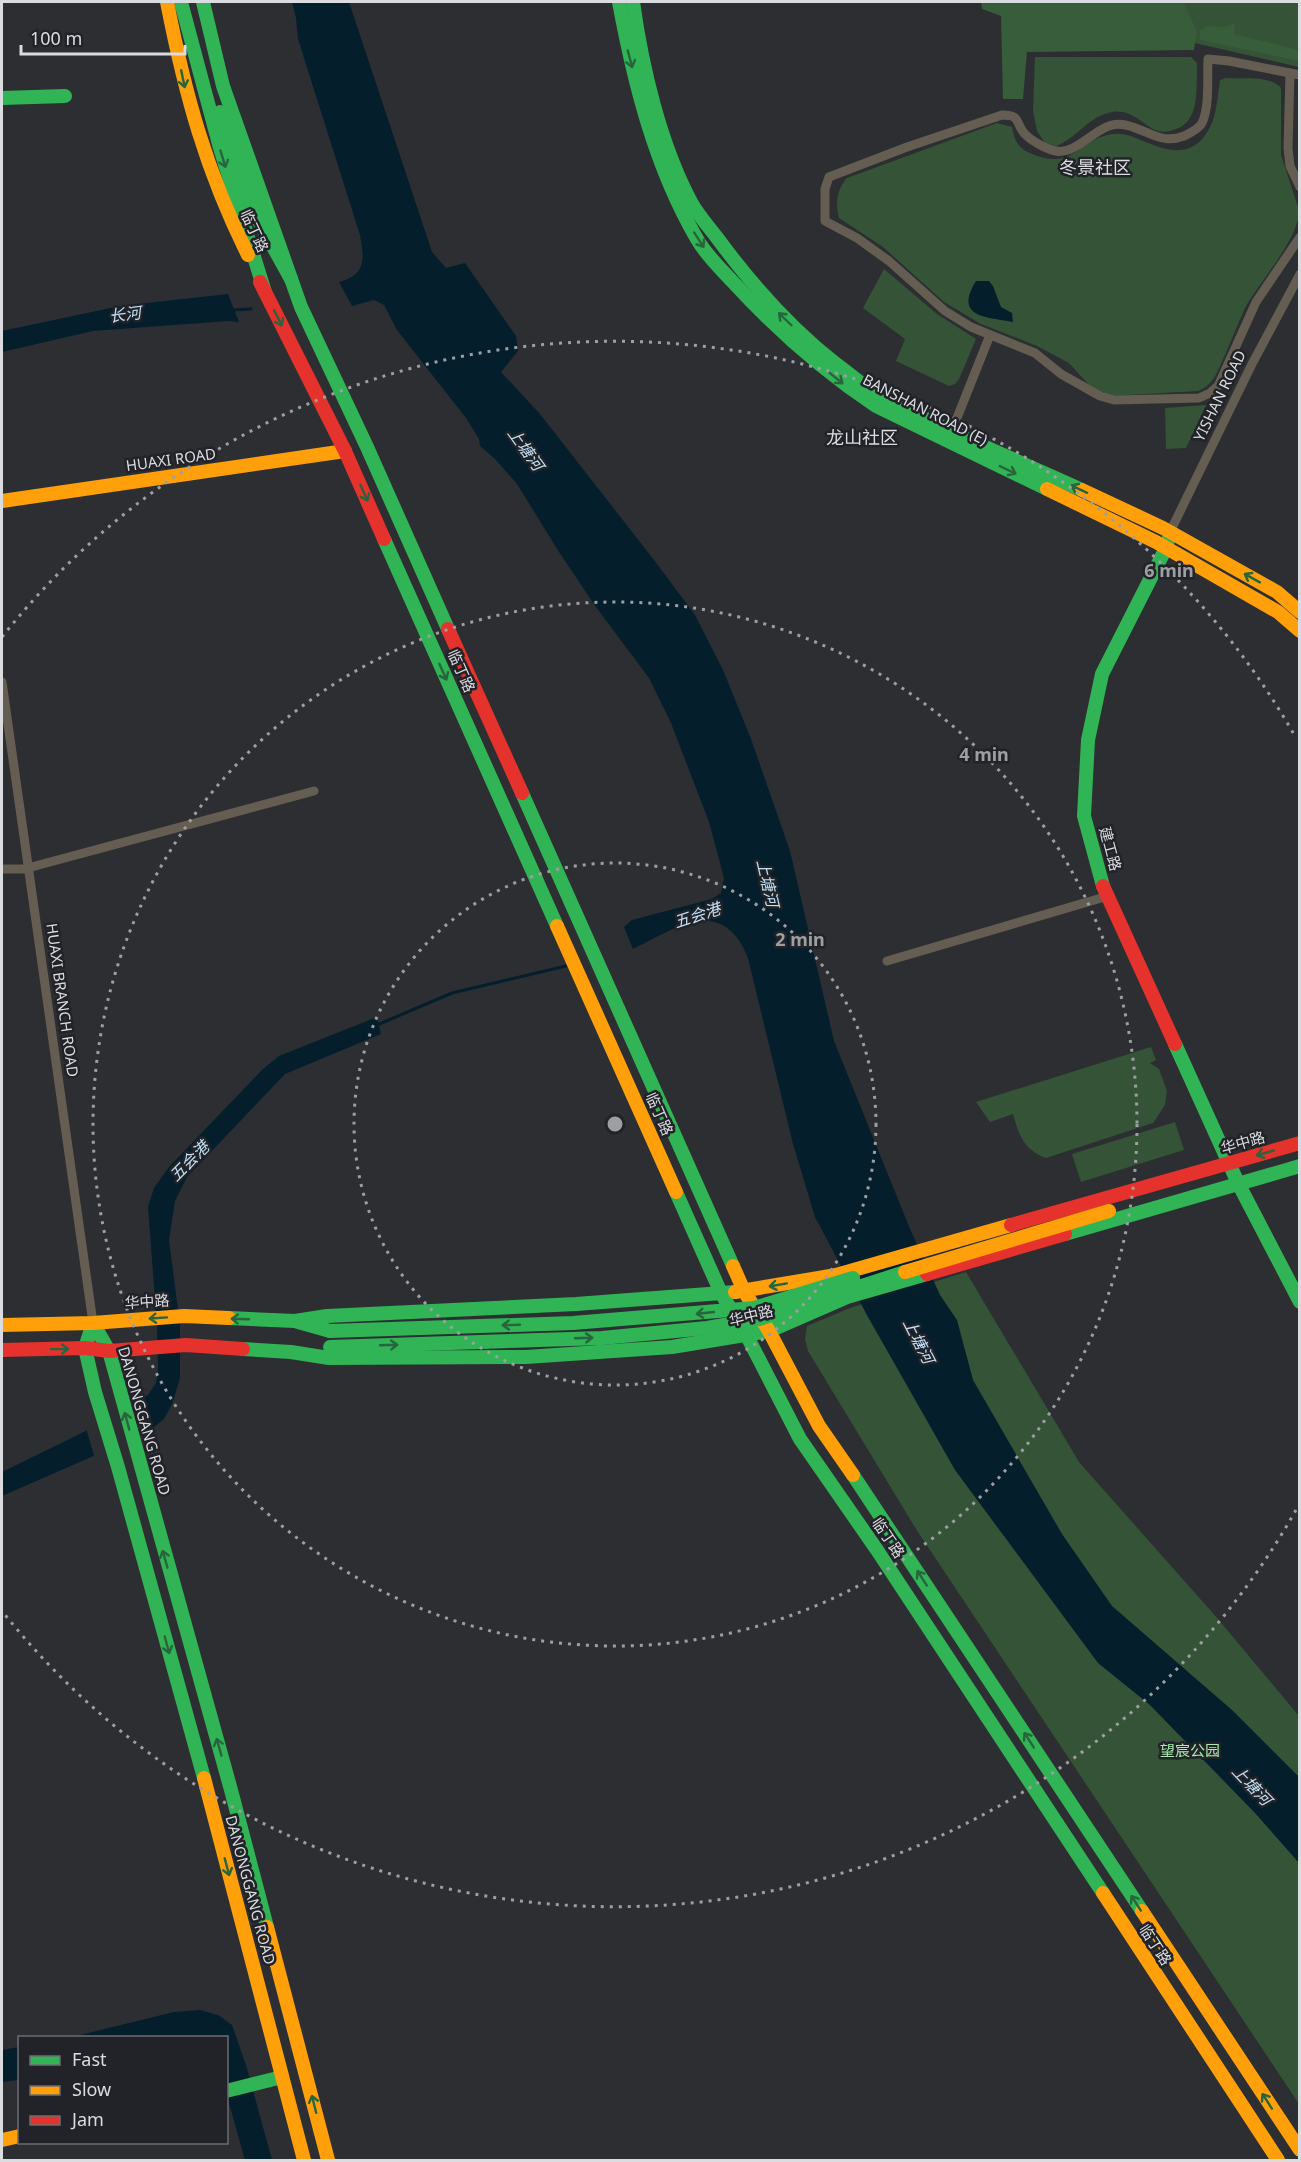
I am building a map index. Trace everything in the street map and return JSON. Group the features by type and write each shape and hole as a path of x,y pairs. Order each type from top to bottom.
{"main road":[{"name":"临丁路","path":"167,2 187,96 204,154 217,188 265,292 345,451 721,1293 747,1336 800,1439 884,1560 1278,2160"},
{"path":"181,2 241,221 265,292"},
{"path":"190,2 216,99 255,214 291,279"},
{"name":"临丁路","path":"203,2 223,86 301,307 368,447 744,1291 769,1331 819,1426 1299,2150"},
{"name":"BANSHAN ROAD (E)","path":"620,2 628,53 647,119 663,166 698,240 748,300 807,356 848,388 876,406 949,435 1170,532 1277,592 1299,612"},
{"name":"BANSHAN ROAD (E)","path":"633,2 639,47 656,109 673,161 692,203 744,273 782,316 820,351 864,385 949,435 1166,548 1278,612 1299,631"},
{"path":"2,98 65,96"},
{"name":"HUAXI ROAD","path":"2,501 345,451"},
{"name":"建工路","path":"1170,532 1166,548 1102,674 1088,740 1084,816 1102,884 1239,1183"},
{"name":"华中路","path":"2,1325 93,1323 184,1316 296,1321 327,1316 525,1308 744,1291 836,1275 1299,1143"},
{"name":"华中路","path":"2,1350 85,1348 109,1351 186,1345 330,1358 526,1357 672,1347 769,1331 847,1297 1299,1166"},
{"name":"华中路","path":"291,1353 330,1347 602,1338 707,1328 759,1319 1107,1208 1195,1173"},
{"path":"1239,1183 1299,1302"},
{"name":"华中路","path":"296,1321 330,1331 573,1323 754,1308 1107,1208 1200,1194"},
{"path":"85,1348 93,1323"},
{"name":"DANONGGANG ROAD","path":"93,1323 109,1351 233,1797 328,2160"},
{"name":"DANONGGANG ROAD","path":"85,1348 95,1392 118,1467 209,1797 304,2160"},
{"path":"228,2091 282,2077"},
{"path":"2,2140 18,2136"}],"street":[{"path":"1299,187 1290,166 1287,148 1295,74 1208,59 1205,111 1201,124 1189,134 1162,139 1119,124 1108,126 1070,149 1058,152 1031,140 1018,119 1011,115 1002,115 907,147 829,177 825,189 825,221 857,238 890,261 945,311 971,327 1035,353 1061,374 1100,396 1114,400 1199,398 1218,386 1256,302 1299,237"},
{"name":"YISHAN ROAD","path":"1170,532 1251,364 1299,274"},
{"path":"949,435 990,335"},
{"name":"HUAXI BRANCH ROAD","path":"2,682 93,1323"},
{"path":"2,869 28,868 314,791"},
{"path":"886,961 1108,896"}],"green space":[{"path":"981,2 1183,2 1197,31 1194,50 1027,52 1023,99 1003,99 1001,16 982,9"},
{"path":"1016,2 1299,2 1299,67"},
{"path":"1236,23 1234,34 1299,50 1299,61 1200,40 1200,31 1206,26 1224,27"},
{"path":"1035,57 1191,57 1197,63 1196,101 1190,118 1184,125 1170,131 1153,129 1124,112 1112,112 1090,122 1057,146 1045,143 1037,131 1033,111"},
{"path":"1226,78 1263,79 1281,88 1281,155 1299,210 1298,221 1293,233 1278,260 1245,308 1215,376 1208,385 1198,391 1110,396 1090,386 1069,363 1037,346 981,324 944,302 883,247 839,218 838,196 847,178 997,123 1012,127 1016,140 1024,150 1046,158 1067,157 1100,137 1112,134 1127,135 1171,150 1188,148 1195,145 1208,131 1213,120 1220,80"},
{"path":"884,269 937,314 976,339 955,384 949,386 896,361 905,339 863,308"},
{"path":"1206,405 1186,448 1166,449 1165,408"},
{"path":"1151,1047 1156,1060 1150,1063 1159,1069 1167,1091 1165,1105 1153,1123 1046,1158 1027,1146 1013,1114 990,1122 976,1102"},
{"path":"1175,1122 1184,1150 1081,1182 1072,1154"},
{"name":"望宸公园","path":"966,1272 1079,1462 1218,1619 1299,1716 1299,2104 916,1529 808,1351 805,1339 807,1326 850,1308"}],"water":[{"name":"上塘河","path":"292,2 349,2 432,252 446,268 465,263 516,336 518,351 501,372 540,414 695,615 723,670 751,739 790,851 834,1041 910,1229 940,1295 957,1320 973,1380 1062,1534 1112,1606 1232,1710 1299,1777 1299,1863 1255,1813 1150,1705 1098,1663 955,1470 868,1317 815,1217 793,1144 748,958 738,939 726,927 712,922 698,922 666,932 633,949 624,927 632,920 712,899 721,893 724,878 709,822 671,723 649,678 596,607 517,484 480,446 479,439 466,418 397,330 384,305 374,300 352,306 339,282 355,275 362,264 360,235 298,39"},
{"path":"976,281 989,281 1001,307 1012,313 1013,322 984,317 971,309 970,293"},
{"path":"228,294 239,322 93,331 2,352 2,331 120,306"},
{"path":"377,1017 381,1034 285,1074 187,1177 175,1201 169,1240 180,1325 180,1378 172,1404 164,1419 146,1433 2,1496 2,1472 96,1426 148,1395 156,1383 157,1325 148,1207 154,1188 169,1167 263,1069 279,1056"},
{"path":"200,2010 218,2015 232,2025 246,2065 272,2160 245,2160 228,2100 228,2036 76,2036 174,2012"},
{"path":"18,2047 18,2080 2,2082 2,2050"}],"pier":[{"path":"143,1395 154,1432 95,1459 86,1428"}],"waterway":[{"name":"长河","path":"232,310 251,309"},
{"name":"五会港","path":"377,1025 452,993 566,966"}],"traffic: fast":[{"path":"181,2 220,148 265,292"},
{"path":"203,2 223,86 301,307 367,447 448,629"},
{"path":"619,2 639,94 658,154 682,211 713,261 765,316 800,348 876,406 1047,489"},
{"path":"633,2 647,79 661,130 680,179 700,216 772,305 819,350 865,386 945,428 1082,490"},
{"path":"2,98 65,96"},
{"path":"220,112 255,214 291,279"},
{"path":"384,539 557,926"},
{"path":"1103,886 1084,816 1088,740 1102,674 1168,540"},
{"path":"522,793 733,1266"},
{"path":"1175,1044 1238,1183 1300,1302"},
{"path":"1065,1234 1300,1166"},
{"path":"676,1192 721,1293 747,1336 800,1439 877,1550 1103,1893"},
{"path":"330,1347 602,1338 707,1328 759,1319 905,1272"},
{"path":"243,1349 291,1352 329,1358 526,1357 672,1347 769,1331 847,1297 927,1274"},
{"path":"330,1331 573,1323 754,1308 853,1278"},
{"path":"229,1318 295,1321 327,1316 576,1304 735,1292"},
{"path":"298,1322 330,1331"},
{"path":"93,1323 109,1351 267,1927"},
{"path":"93,1323 85,1348 95,1392 204,1778"},
{"path":"853,1475 1142,1911"},
{"path":"228,2090 282,2077"}],"traffic: slow":[{"path":"167,2 181,69 198,132 220,193 248,255"},
{"path":"2,501 345,451"},
{"path":"1047,489 1156,542 1278,612 1300,631"},
{"path":"1082,490 1163,528 1277,592 1300,612"},
{"path":"557,926 676,1192"},
{"path":"905,1272 1109,1211"},
{"path":"735,1292 836,1275 1011,1225"},
{"path":"733,1266 744,1291 769,1331 819,1426 853,1475"},
{"path":"2,1325 93,1323 184,1316 229,1318"},
{"path":"204,1778 304,2160"},
{"path":"1103,1893 1278,2160"},
{"path":"1142,1911 1300,2150"},
{"path":"267,1927 328,2160"},
{"path":"2,2140 18,2136"}],"traffic: jam":[{"path":"260,282 345,451 384,539"},
{"path":"448,629 522,793"},
{"path":"1103,886 1175,1044"},
{"path":"1011,1225 1300,1143"},
{"path":"927,1274 1065,1234"},
{"path":"2,1350 85,1348 109,1351 186,1345 243,1349"}],"district":[{"name":"冬景社区","path":"1095,168"},
{"name":"龙山社区","path":"862,438"}]}
